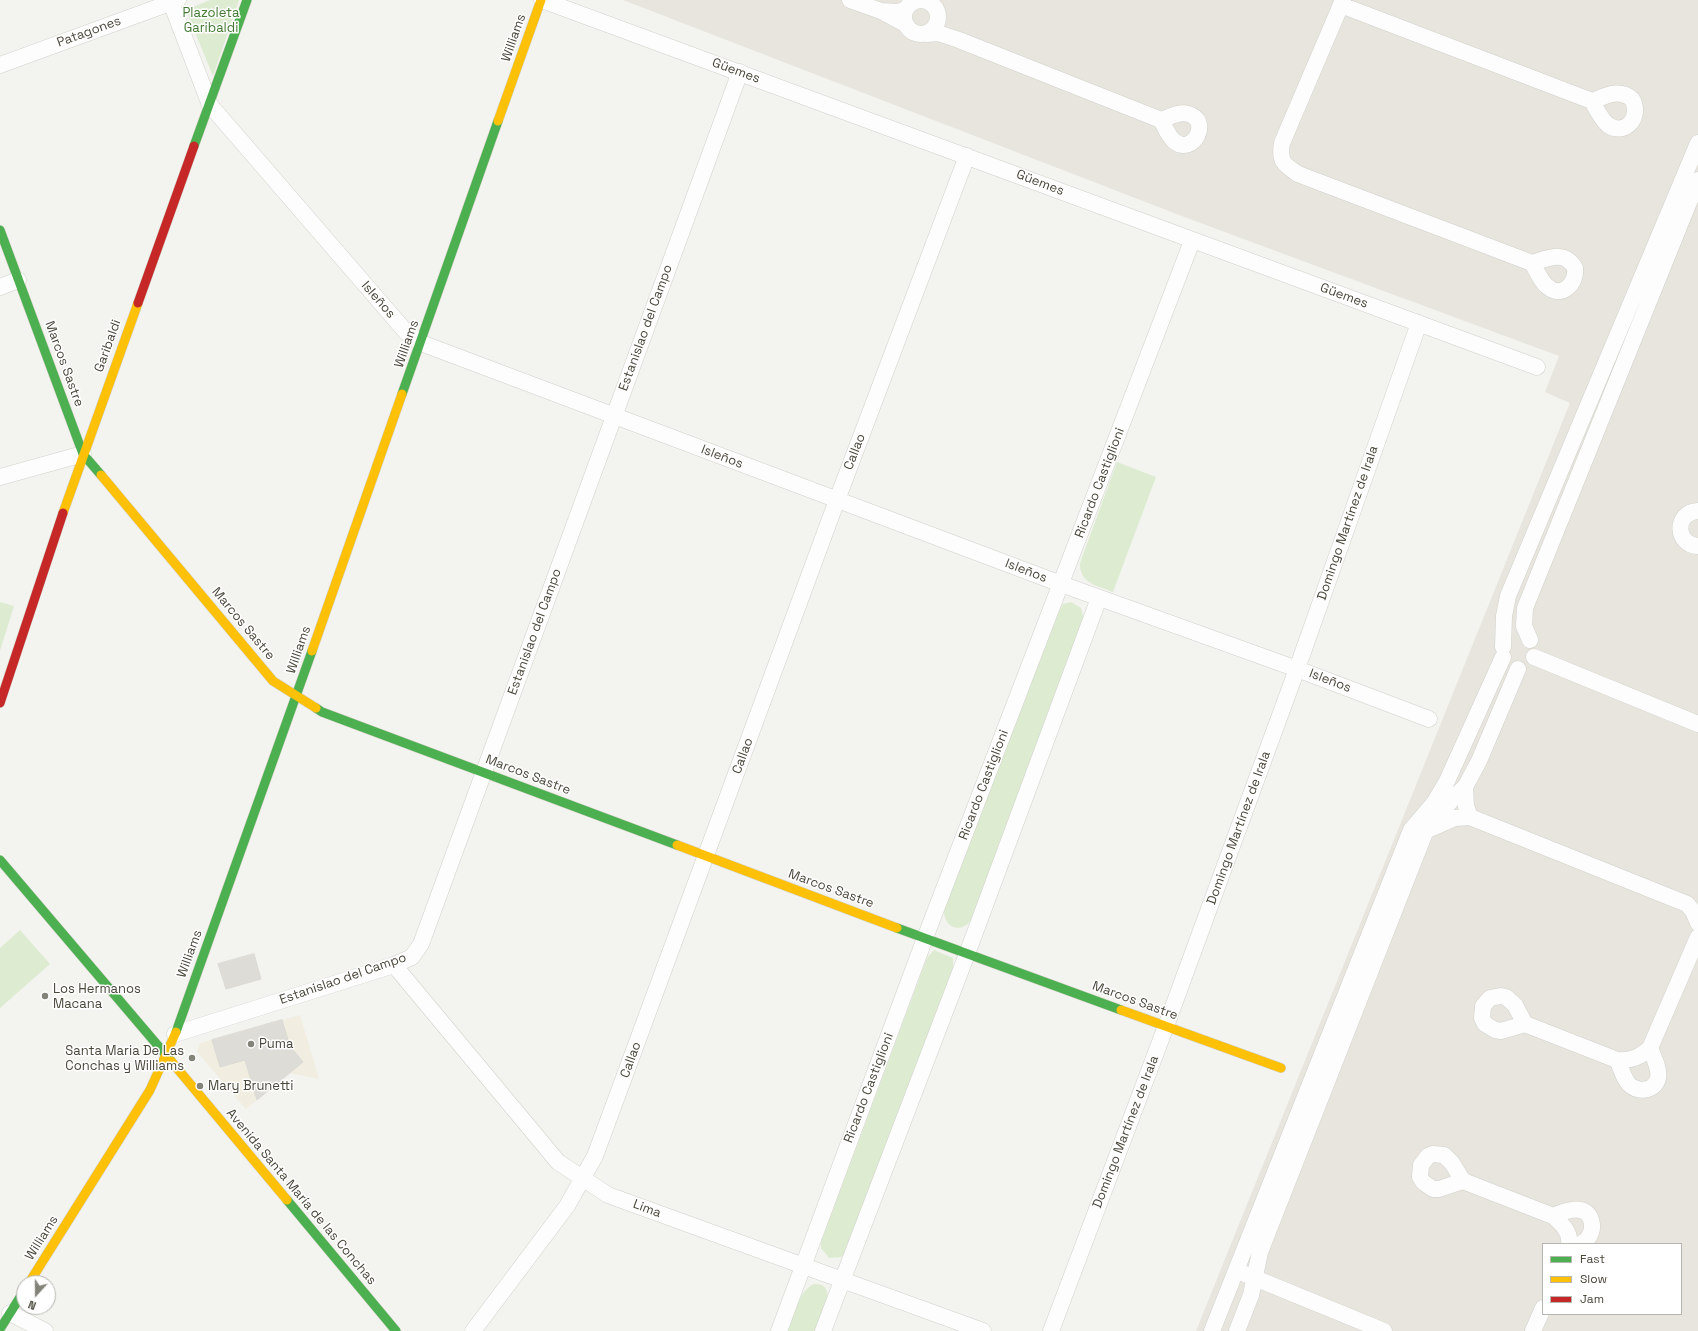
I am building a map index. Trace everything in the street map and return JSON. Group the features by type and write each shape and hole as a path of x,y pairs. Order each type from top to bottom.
{"street":[{"name":"Garibaldi","path":"0,703 83,454 247,0"},
{"name":"Güemes","path":"542,0 1537,367"},
{"name":"Williams","path":"34,1275 150,1090 175,1034 296,697 542,0"},
{"path":"850,0 881,11 897,12 911,9 925,1 935,7 948,31 959,40"},
{"name":"Isleños","path":"173,1 210,105 406,332 421,343 1061,584 1297,669 1429,719"},
{"name":"Patagones","path":"0,65 173,1"},
{"path":"1532,263 1298,174 1285,166 1280,156 1282,143 1342,2 1592,101"},
{"path":"927,34 933,30 937,23 935,7"},
{"path":"911,9 910,31 918,34 938,33 959,40 1161,120"},
{"name":"Estanislao del Campo","path":"175,1034 394,965 412,957 421,944 740,72"},
{"path":"1698,143 1508,596 1504,616 1503,652 1506,663 1511,667 1518,669 1525,667 1534,657 1534,648 1524,626 1525,608 1698,180"},
{"name":"Callao","path":"473,1331 567,1206 595,1156 837,500 967,156"},
{"name":"Marcos Sastre","path":"0,230 83,454 273,681 296,697 322,712 967,954 1281,1068"},
{"name":"Ricardo Castiglioni","path":"779,1331 926,938 1192,241"},
{"path":"0,287 18,280"},
{"name":"Domingo Martínez de Irala","path":"1051,1331 1166,1026 1297,669 1419,323"},
{"path":"0,477 83,454"},
{"path":"1698,511 1689,513 1684,517 1680,527 1683,539 1693,546 1698,546"},
{"path":"823,1331 967,954 1099,598"},
{"path":"1212,1331 1411,830 1434,803 1448,781 1507,640 1514,636 1522,636 1530,640"},
{"path":"1534,657 1698,724"},
{"path":"1237,1331 1251,1295 1260,1252 1426,830 1456,795 1465,788 1479,761 1518,669"},
{"path":"1465,788 1466,806 1470,817"},
{"path":"1426,830 1455,818 1470,817 1692,901 1693,911 1698,923"},
{"name":"Avenida Santa María de las Conchas","path":"0,860 166,1055 396,1331"},
{"path":"1525,1024 1617,1060 1628,1061 1643,1055 1650,1048 1698,937"},
{"name":"Lima","path":"394,965 558,1162 608,1196 984,1331"},
{"path":"1617,1060 1628,1083 1635,1089 1645,1090 1654,1086 1658,1078 1657,1068 1650,1048"},
{"path":"1463,1181 1553,1216 1564,1225 1570,1239 1569,1243"},
{"path":"1553,1216 1567,1211 1580,1210 1588,1214 1592,1222 1591,1230 1588,1238 1582,1243"},
{"path":"1236,1271 1384,1331"},
{"path":"0,1329 16,1304"},
{"path":"1533,1331 1542,1310"},
{"path":"10,1313 45,1331"}],"shaded area":[{"path":"623,0 1698,0 1698,1331 1196,1331 1570,403 1545,392 1559,356 1187,218"},
{"path":"300,1015 319,1079 290,1073 246,1109 197,1052 200,1043"}],"green space":[{"name":"Plazoleta Garibaldi","path":"210,0 239,0 213,76 186,10"},
{"path":"1117,462 1156,477 1113,592 1090,583 1083,575 1080,563"},
{"path":"0,602 14,606 0,651"},
{"path":"1071,602 1081,608 1084,620 971,920 967,925 962,927 953,927 946,920 944,909 1059,611 1063,604"},
{"path":"20,930 50,964 0,1008 0,948"},
{"path":"934,950 953,958 953,969 847,1253 841,1257 829,1258 821,1248 821,1242 927,958"},
{"path":"814,1284 822,1285 826,1289 827,1295 827,1302 816,1331 788,1331 800,1298 809,1287"}],"building":[{"path":"254,954 261,979 226,989 218,964"},
{"path":"282,1020 290,1046 303,1062 257,1100 245,1060 220,1067 212,1040"}],"traffic: fast":[{"path":"194,146 247,0"},
{"path":"402,394 498,121"},
{"path":"0,230 83,454 101,475"},
{"path":"176,1032 312,651"},
{"path":"316,708 322,712 677,845"},
{"path":"0,860 171,1061"},
{"path":"897,928 1121,1010"},
{"path":"287,1200 396,1331"},
{"path":"0,1329 16,1304"}],"traffic: slow":[{"path":"498,121 541,0"},
{"path":"63,513 138,303"},
{"path":"312,651 402,394"},
{"path":"101,475 273,681 316,708"},
{"path":"677,845 897,928"},
{"path":"1121,1010 1281,1068"},
{"path":"34,1275 150,1090 176,1032"},
{"path":"171,1061 287,1200"}],"traffic: jam":[{"path":"138,303 194,146"},
{"path":"0,703 63,513"}],"place":[{"name":"Los Hermanos Macana","path":"45,996"},
{"name":"Puma","path":"251,1044"},
{"name":"Santa Maria De Las Conchas y Williams","path":"192,1058"},
{"name":"Mary Brunetti","path":"200,1086"}]}
